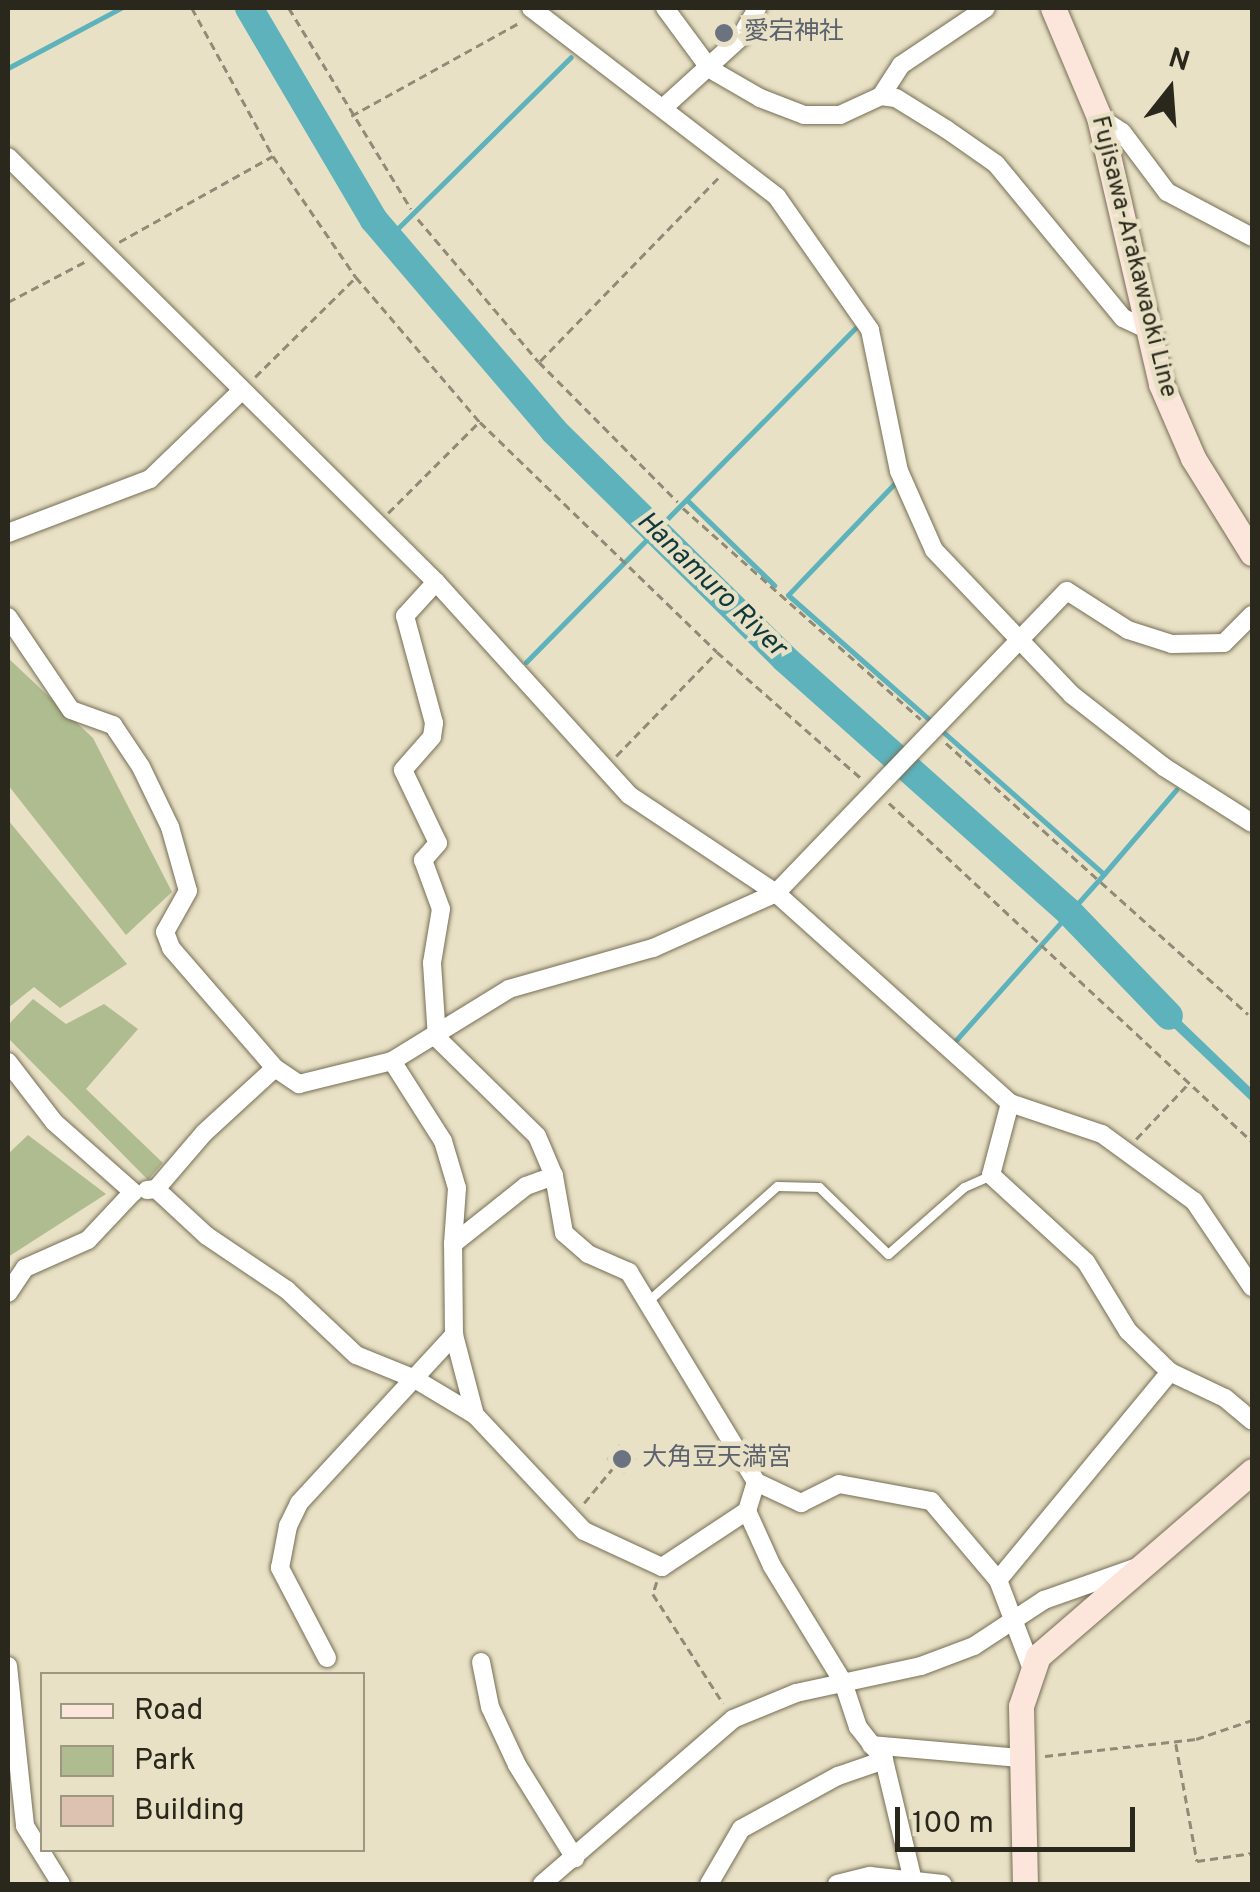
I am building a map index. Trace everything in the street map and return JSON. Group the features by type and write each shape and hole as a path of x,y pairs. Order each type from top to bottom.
{"main road":[{"name":"Fujisawa-Arakawaoki Line","path":"1054,8 1099,117 1146,329 1193,458 1252,553"},
{"path":"1025,1884 1019,1758 1021,1706 1032,1669 1063,1631 1252,1471"}],"street":[{"path":"665,8 710,69 804,114 840,115 880,96 900,65 986,8"},
{"path":"663,108 710,69 757,8"},
{"path":"534,11 777,196 870,330 899,471 934,550 1072,695 1164,767 1252,823"},
{"path":"880,96 896,98 996,164 1123,318 1146,329"},
{"path":"1099,117 1122,132 1167,192 1252,237"},
{"path":"8,157 240,392 436,582 629,795 776,894 1010,1104 1102,1134 1194,1200 1252,1287"},
{"path":"8,534 150,479 240,392"},
{"path":"436,582 405,616 434,723 432,737 403,770 438,843 423,860 442,909 432,963 438,1038 537,1136 554,1176 564,1233 588,1254 629,1272 756,1482 801,1502 840,1484 931,1501 998,1580 1032,1669"},
{"path":"8,616 71,710 113,725 142,767 170,827 188,890 165,932 170,948 275,1068 299,1084 392,1061 438,1038 458,1018 509,989 653,948 776,894 934,723 1067,591 1128,630 1172,644 1224,642 1252,615"},
{"path":"392,1061 443,1141 457,1188 454,1335 476,1415"},
{"path":"8,1062 54,1122 133,1192"},
{"path":"8,1293 25,1268 88,1240 133,1192 156,1189 204,1133 275,1068"},
{"path":"1010,1104 991,1175 1086,1262 1128,1331 1170,1372 1224,1398 1252,1421"},
{"path":"453,1244 526,1186 554,1176"},
{"path":"156,1189 207,1236 287,1290 356,1354 416,1379 476,1415 570,1521 662,1567 747,1512 756,1482"},
{"path":"327,1658 280,1568 288,1526 299,1503 454,1335"},
{"path":"998,1580 1170,1372"},
{"path":"747,1512 772,1566 843,1682 858,1727 884,1760 912,1877"},
{"path":"542,1884 732,1718 843,1682 921,1666 974,1646 1014,1619 1098,1576 1136,1568"},
{"path":"481,1662 490,1707 517,1765 575,1858"},
{"path":"8,1666 25,1826 40,1850"},
{"path":"872,1745 1019,1758"},
{"path":"709,1884 741,1829 838,1776 884,1760"},
{"path":"42,1852 62,1884"},
{"path":"837,1884 870,1876 912,1877 944,1884"}],"lane":[{"path":"649,1300 778,1186 818,1187 888,1254 964,1187 991,1175"}],"path":[{"path":"192,8 273,156 356,277 480,422 717,652 1049,947 1252,1140"},
{"path":"289,8 350,117 412,209"},
{"path":"350,117 534,11"},
{"path":"8,302 273,156"},
{"path":"539,362 732,163"},
{"path":"418,218 539,362 678,502"},
{"path":"240,392 356,277"},
{"path":"376,525 480,422"},
{"path":"683,508 917,717 934,723 938,736 1252,1019"},
{"path":"604,768 717,652"},
{"path":"1248,1014 1252,1009"},
{"path":"1125,1151 1190,1082"},
{"path":"570,1521 612,1469"},
{"path":"662,1567 652,1594 732,1718"},
{"path":"1019,1758 1176,1742 1252,1720"},
{"path":"1176,1742 1197,1861 1252,1853"}],"green space":[{"path":"8,658 93,738 172,892 126,935 8,785"},
{"path":"8,820 127,964 60,1008 34,987 8,1008"},
{"path":"33,999 66,1024 104,1004 138,1029 86,1089 163,1163 148,1180 8,1038 8,1025"},
{"path":"28,1135 106,1194 8,1257 8,1154"}],"water":[{"path":"1148,989 1252,1089 1252,1102 1140,996"}],"building":[{"name":"大角豆天満宮","path":"619,1444 637,1459 624,1474 606,1459"}],"waterway":[{"path":"8,68 121,8"},
{"name":"Hanamuro River","path":"249,8 374,220 554,431 784,658 1069,912 1169,1016"},
{"path":"388,238 571,57"},
{"path":"526,662 855,328"},
{"path":"894,484 788,595 933,723"},
{"path":"687,500 774,585"},
{"path":"941,730 1104,874 956,1040"},
{"path":"1104,874 1176,790"}],"place":[{"name":"愛宕神社","path":"724,33"},
{"name":"大角豆天満宮","path":"622,1459"}]}
